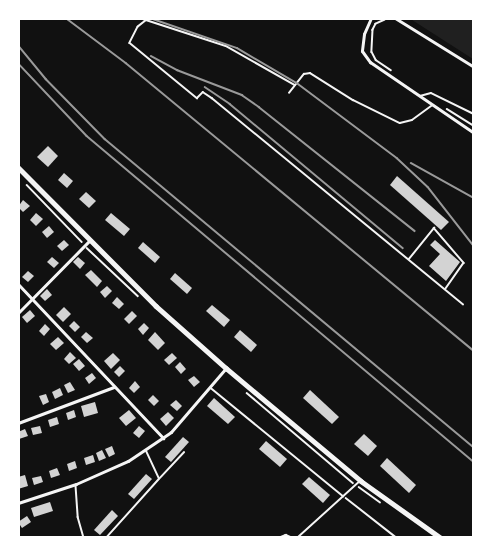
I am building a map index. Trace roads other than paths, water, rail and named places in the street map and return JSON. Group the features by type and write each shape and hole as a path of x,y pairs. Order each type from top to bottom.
{"main road":[{"path":"18,167 156,306 226,368 361,481 441,538"}],"street":[{"path":"371,18 364,34 362,51 380,71 474,134"},
{"path":"395,18 474,67"},
{"path":"18,313 90,240"},
{"path":"18,284 163,438"},
{"path":"18,503 76,484 128,461 146,450 163,438 226,368"},
{"path":"18,423 115,386"},
{"path":"278,538 285,535 294,538"}],"lane":[{"path":"140,18 226,46 295,85"},
{"path":"147,20 138,27 130,43 198,98 203,92 212,98 463,304"},
{"path":"289,93 304,74 309,73 353,100 400,123 412,120 432,106"},
{"path":"419,96 430,93 474,114"},
{"path":"409,260 434,228 464,263 445,290"},
{"path":"210,387 343,496"},
{"path":"146,450 159,479"},
{"path":"106,538 184,452"},
{"path":"294,538 361,481"},
{"path":"76,484 78,517 84,538"}],"railway":[{"path":"66,18 126,63 474,351"},
{"path":"150,18 237,48 297,83 397,158 428,187 474,246"},
{"path":"18,45 46,79 105,139 474,447"},
{"path":"151,56 177,70 242,95 415,231"},
{"path":"18,63 87,136 474,462"},
{"path":"205,87 230,104 403,248"},
{"path":"411,163 474,198"}]}
